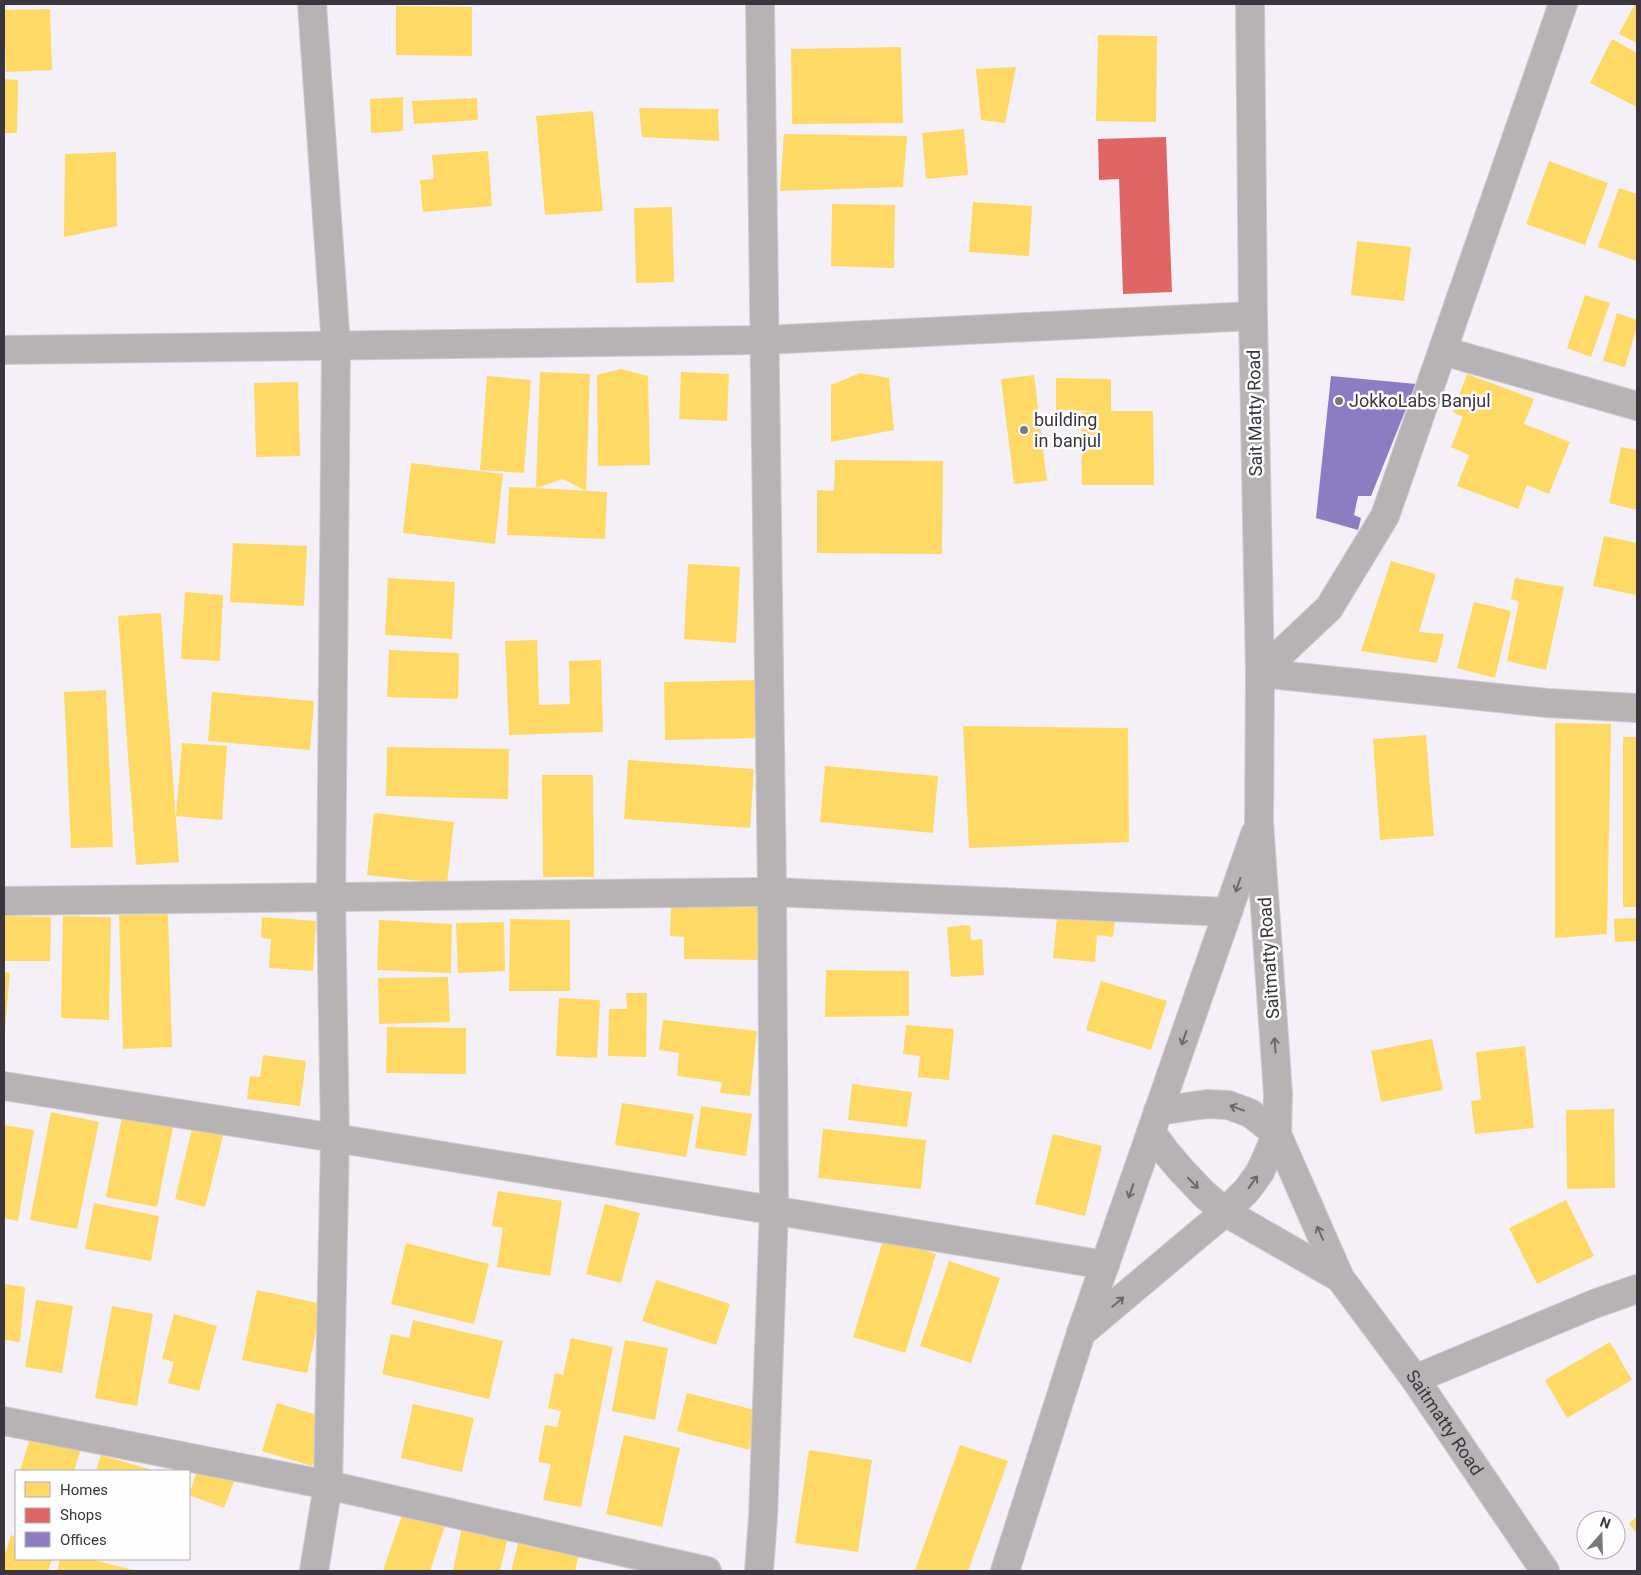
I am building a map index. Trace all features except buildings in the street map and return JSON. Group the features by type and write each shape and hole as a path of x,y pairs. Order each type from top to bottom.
{"street":[{"path":"312,4 336,346 331,897 335,1138 328,1485 314,1571"},
{"path":"760,4 772,892 774,1209 760,1571"},
{"name":"Sait Matty Road","path":"1250,4 1253,316 1260,673 1259,822"},
{"path":"1260,673 1329,608 1384,516 1563,4"},
{"path":"4,350 764,340 1253,316"},
{"path":"1443,351 1637,406"},
{"path":"1260,673 1547,703 1637,708"},
{"path":"1005,1571 1081,1333 1259,822"},
{"name":"Saitmatty Road","path":"1259,822 1278,1094 1277,1134"},
{"path":"4,901 772,892 1228,912"},
{"path":"4,1086 1105,1264"},
{"path":"1155,1121 1207,1104 1228,1105 1250,1113 1277,1134 1340,1278"},
{"path":"1155,1121 1165,1151 1204,1194 1225,1212 1340,1278"},
{"path":"1081,1333 1225,1212 1247,1190 1260,1172 1277,1134"},
{"name":"Saitmatty Road","path":"1340,1278 1415,1379 1545,1571"},
{"path":"1415,1379 1594,1304 1637,1289"},
{"path":"4,1421 328,1485 708,1571"}],"place":[{"name":"JokkoLabs Banjul","path":"1339,401"},
{"name":"building in banjul","path":"1024,430"}]}
